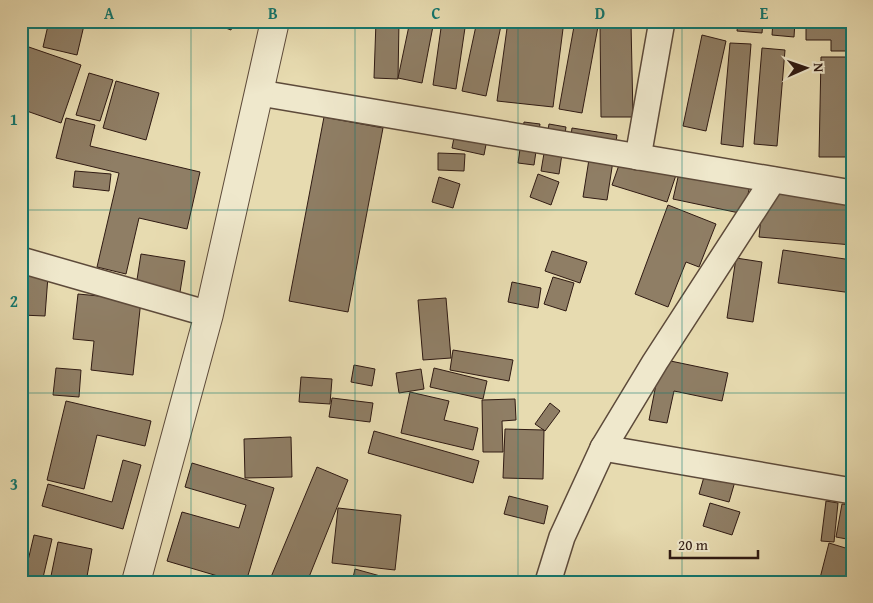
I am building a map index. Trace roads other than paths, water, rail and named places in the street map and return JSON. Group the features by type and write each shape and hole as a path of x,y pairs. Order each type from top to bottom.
{"street":[{"path":"136,582 208,314 275,21"},
{"path":"638,157 662,21"},
{"path":"260,93 852,193"},
{"path":"548,582 562,537 603,448 655,362 773,180"},
{"path":"21,260 208,314"},
{"path":"603,448 852,491"}]}
